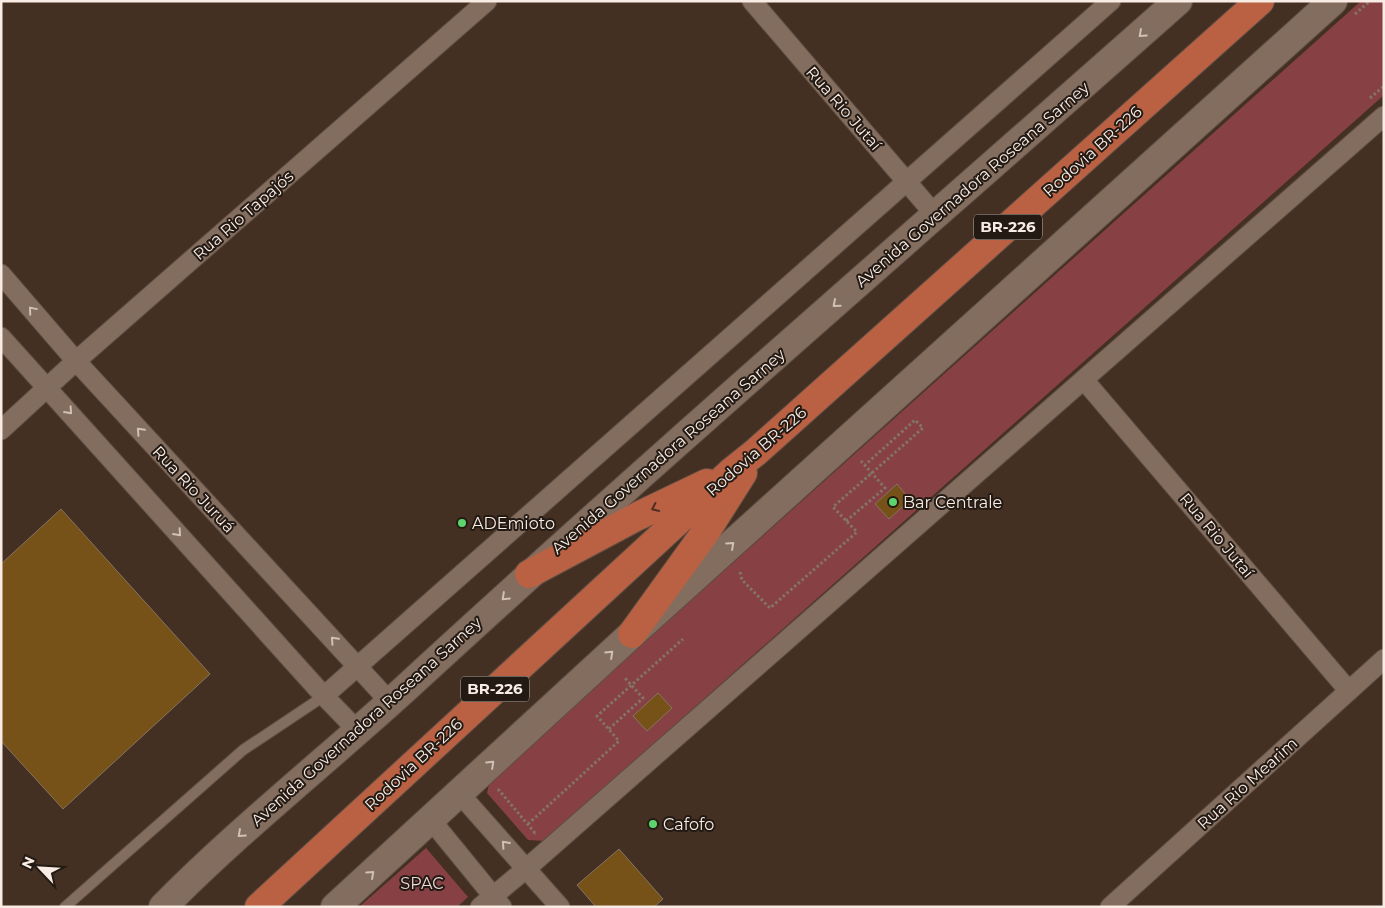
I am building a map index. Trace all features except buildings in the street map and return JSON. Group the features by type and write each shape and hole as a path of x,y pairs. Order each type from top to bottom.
{"highway":[{"name":"Rodovia BR-226","path":"259,907 731,472 756,452 1260,1"},
{"path":"632,634 707,530 756,452"},
{"path":"529,574 638,516 731,472"}],"main road":[{"name":"Avenida Governadora Roseana Sarney","path":"163,907 196,874 390,702 529,574 1178,1"},
{"path":"335,907 632,634 1333,1"},
{"path":"190,907 196,874"}],"street":[{"name":"Rua Rio Tapajós","path":"1,430 486,1"},
{"name":"Rua Rio Jutaí","path":"752,1 936,216"},
{"path":"324,696 1111,1"},
{"path":"431,820 492,903 527,868 1384,116"},
{"name":"Rua Rio Juruá","path":"1,274 76,362 390,702"},
{"path":"1,337 324,696 357,730"},
{"name":"Rua Rio Jutaí","path":"1084,380 1349,691"},
{"name":"Rua Rio Mearim","path":"1110,907 1384,659"},
{"path":"459,793 560,907"}],"lane":[{"path":"65,907 244,750 324,696"}],"path":[{"path":"740,572 742,580 770,608 857,532 833,507 923,428 916,420 865,465"},
{"path":"846,521 885,488 861,461"},
{"path":"528,824 619,741 597,716 683,639"},
{"path":"608,729 643,698 624,677"}],"green space":[{"path":"1361,1 1384,1 1384,95 544,841 528,840 487,793 490,780"},
{"name":"SPAC","path":"426,848 468,897 457,907 359,907"}],"place":[{"name":"Bar Centrale","path":"893,502"},
{"name":"ADEmioto","path":"462,523"},
{"name":"Cafofo","path":"653,824"}]}
